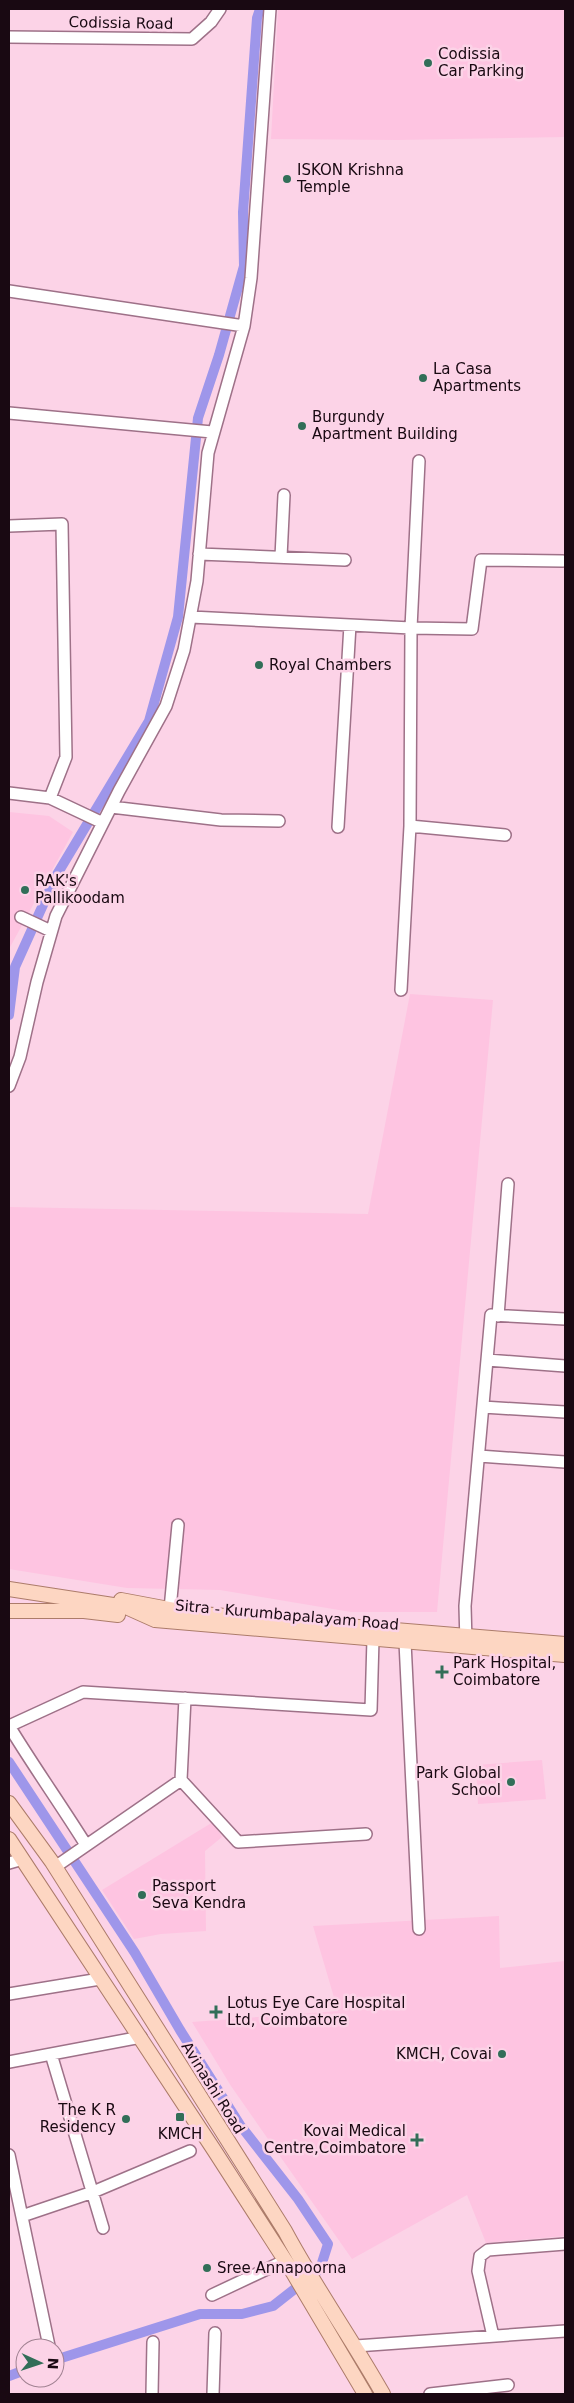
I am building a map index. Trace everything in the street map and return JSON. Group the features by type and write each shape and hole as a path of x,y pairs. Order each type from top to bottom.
{"main road":[{"name":"Sitra - Kurumbapalayam Road","path":"9,1583 162,1614 190,1613 466,1641 565,1655"},
{"name":"Sitra - Kurumbapalayam Road","path":"9,1589 162,1614 372,1639 405,1642 466,1641 565,1644"},
{"path":"9,1611 162,1614"},
{"name":"Avinashi Road","path":"9,1803 54,1865 285,2231 293,2267"},
{"name":"Avinashi Road","path":"9,1839 33,1873 100,1979 293,2267 317,2300 356,2346 383,2394"},
{"path":"33,1873 54,1865"},
{"name":"Avinashi Road","path":"317,2300 365,2394"}],"street":[{"name":"Codissia Road","path":"9,37 192,39 211,22 220,9"},
{"path":"9,1086 20,1057 37,982 46,929 56,916 101,822 166,706 184,650 200,554 208,432 240,325 251,278 270,9"},
{"path":"9,291 240,325"},
{"path":"9,413 208,432"},
{"path":"401,990 410,826 411,628 419,461"},
{"path":"281,557 284,495"},
{"path":"9,526 62,524 66,757 50,798"},
{"path":"200,554 345,560"},
{"path":"190,617 411,628 472,629 481,560 563,561"},
{"path":"338,827 350,625"},
{"path":"9,793 50,798 101,822"},
{"path":"111,807 221,820 279,821"},
{"path":"410,826 505,835"},
{"path":"24,919 46,929"},
{"path":"498,1316 508,1184"},
{"path":"466,1641 465,1606 491,1315 565,1319"},
{"path":"487,1360 565,1366"},
{"path":"483,1407 565,1412"},
{"path":"478,1456 565,1462"},
{"path":"162,1614 178,1525"},
{"path":"85,1846 50,1789 40,1778 9,1726 84,1692 371,1710 372,1639"},
{"path":"405,1642 418,1929"},
{"path":"185,1698 181,1780 238,1842 366,1834"},
{"path":"54,1865 181,1780"},
{"path":"9,1863 23,1859"},
{"path":"9,1994 100,1979"},
{"path":"9,2062 140,2037"},
{"path":"51,2054 103,2228"},
{"path":"22,2216 93,2192 190,2150"},
{"path":"9,2155 47,2338"},
{"path":"493,2336 478,2271 480,2256 488,2250 565,2244"},
{"path":"212,2295 293,2267"},
{"path":"356,2346 565,2331"},
{"path":"213,2394 215,2333"},
{"path":"152,2394 154,2342"},
{"path":"430,2394 508,2385"}],"shaded area":[{"path":"278,9 565,9 565,137 397,140 271,139"},
{"name":"RAK's Pallikoodam","path":"9,812 49,816 73,832 9,949"},
{"path":"410,994 493,1000 437,1612 351,1612 220,1590 127,1588 9,1569 9,1207 368,1214"},
{"name":"Park Global School","path":"542,1760 546,1799 478,1804 476,1765"},
{"path":"213,1822 222,1837 205,1851 206,1931 161,1934 134,1939 102,1890"},
{"name":"Kovai Medical Centre,Coimbatore","path":"499,1916 500,1968 565,1961 565,2236 486,2243 467,2195 352,2259 231,2086 192,2022 338,2011 313,1926"}],"waterway":[{"path":"9,1015 15,967 56,876 149,721 178,617 198,418 219,355 244,266 243,212 257,18 260,9"},
{"path":"9,1762 135,1953 180,2030 240,2125 298,2199 328,2244 320,2269 273,2306 242,2314 200,2314 65,2357"},
{"path":"9,2376 15,2374"}],"place":[{"name":"Codissia Car Parking","path":"428,63"},
{"name":"ISKON Krishna Temple","path":"287,179"},
{"name":"La Casa Apartments","path":"423,378"},
{"name":"Burgundy Apartment Building","path":"302,426"},
{"name":"Royal Chambers","path":"259,665"},
{"name":"RAK's Pallikoodam","path":"25,890"},
{"name":"Park Hospital, Coimbatore","path":"442,1672"},
{"name":"Park Global School","path":"511,1782"},
{"name":"Passport Seva Kendra","path":"142,1895"},
{"name":"Lotus Eye Care Hospital Ltd, Coimbatore","path":"216,2012"},
{"name":"KMCH, Covai","path":"502,2054"},
{"name":"KMCH","path":"180,2117"},
{"name":"The K R Residency","path":"126,2119"},
{"name":"Kovai Medical Centre,Coimbatore","path":"417,2140"},
{"name":"Sree Annapoorna","path":"207,2268"}]}
